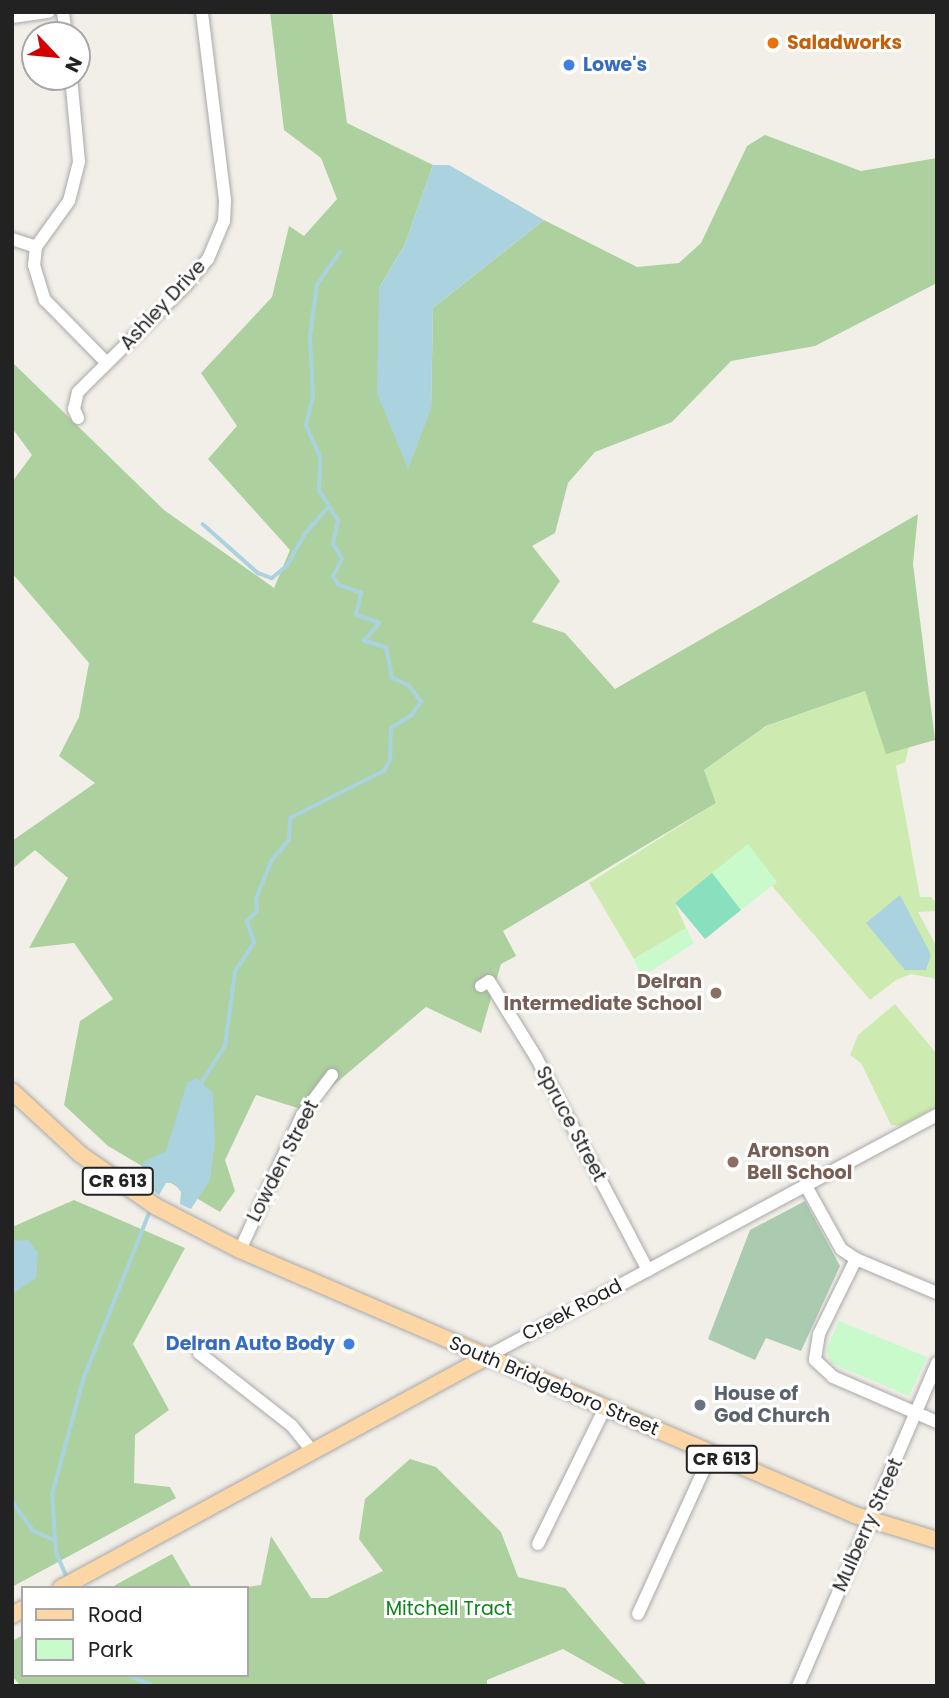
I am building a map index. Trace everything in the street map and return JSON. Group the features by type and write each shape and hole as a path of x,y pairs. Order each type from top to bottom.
{"main road":[{"name":"CR 613","path":"12,1091 80,1154 155,1206 240,1250"},
{"name":"South Bridgeboro Street","path":"240,1250 937,1549"},
{"name":"Creek Road","path":"67,1584 486,1357"},
{"name":"South Bridgeboro Street","path":"869,1520 937,1540"}],"street":[{"path":"12,17 49,12"},
{"name":"Ashley Drive","path":"78,418 78,392 186,285 208,259 224,221 225,201 202,12"},
{"path":"72,91 79,162 74,189 36,247 36,276 45,300 107,363"},
{"path":"12,239 36,247"},
{"name":"Spruce Street","path":"485,984 536,1057 648,1270"},
{"name":"Lowden Street","path":"240,1250 302,1115 332,1075"},
{"name":"Creek Road","path":"486,1357 937,1115"},
{"path":"806,1186 841,1249 856,1259 937,1293"},
{"path":"856,1259 819,1334 814,1351 816,1363 833,1377 937,1422"},
{"path":"200,1353 292,1426 313,1452"},
{"name":"Mulberry Street","path":"798,1686 937,1363"},
{"path":"538,1544 605,1408"},
{"path":"638,1614 711,1454"}],"green space":[{"path":"270,12 332,12 347,123 433,165 405,244 379,288 431,409 433,308 544,220 637,267 679,263 701,243 747,146 765,135 861,171 937,158 937,283 815,346 731,361 672,422 595,452 568,483 555,533 532,546 560,581 532,622 565,633 615,689 918,514 913,564 935,740 886,754 865,691 766,726 704,770 716,803 503,931 516,956 501,964 481,1033 426,1007 304,1110 256,1095 225,1160 235,1191 220,1212 108,1146 64,1105 80,1021 113,999 74,943 29,948 68,878 35,850 12,869 12,841 95,783 59,756 79,717 89,663 12,573 12,482 32,455 12,428 12,362 164,510 274,588 290,550 208,459 237,426 201,373 272,297 289,226 304,236 337,199 321,158 284,130"},
{"path":"865,691 886,753 909,747 905,762 896,766 920,897 931,897 937,904 937,911 918,912 937,947 937,979 911,974 896,980 870,1000 772,886 777,882 675,903 686,928 634,959 589,883 716,803 704,770 767,726"},
{"path":"748,844 777,882 741,910 712,873"},
{"path":"712,873 741,910 705,939 675,903"},
{"path":"686,928 694,943 642,977 634,959"},
{"path":"895,1004 937,1054 937,1106 901,1126 891,1125 861,1063 850,1055 858,1035"},
{"path":"74,1200 185,1248 133,1344 169,1410 135,1435 134,1483 170,1487 176,1498 12,1587 12,1227"},
{"path":"805,1201 840,1266 801,1351 766,1338 755,1360 708,1339 750,1230"},
{"path":"839,1321 927,1357 909,1396 831,1363 826,1350"},
{"name":"Mitchell Tract","path":"410,1459 436,1467 501,1532 518,1577 565,1588 648,1686 628,1686 563,1649 487,1680 487,1686 21,1686 12,1676 12,1641 21,1636 21,1677 248,1677 248,1587 261,1585 271,1536 311,1598 327,1598 383,1571 359,1539 365,1499"},
{"path":"172,1554 191,1586 114,1586"}],"water":[{"path":"433,165 449,165 544,220 433,308 431,409 408,469 377,393 379,288 405,244"},
{"path":"900,895 931,955 926,970 905,970 866,923"},
{"path":"196,1078 213,1093 215,1143 210,1180 191,1209 180,1204 181,1192 174,1183 166,1183 159,1195 136,1176 145,1161 166,1151 187,1083"},
{"path":"28,1240 38,1253 36,1278 12,1294 12,1241"}],"waterway":[{"path":"200,1085 225,1046 235,972 254,943 247,921 257,911 256,899 272,860 289,840 290,818 384,771 390,760 391,728 412,715 421,702 409,686 392,678 386,648 364,641 379,623 356,615 361,593 338,585 333,576 342,559 333,544 338,521 319,491 320,457 306,426 313,396 310,336 317,285 340,252"},
{"path":"203,524 258,573 272,578 287,566 305,534 328,508"},
{"path":"66,1576 56,1553 52,1495 83,1380 149,1213"},
{"path":"12,1501 34,1531 56,1541"},
{"path":"133,1677 154,1686"}],"place":[{"name":"Saladworks","path":"773,43"},
{"name":"Lowe's","path":"569,65"},
{"name":"Delran Intermediate School","path":"716,993"},
{"name":"Aronson Bell School","path":"733,1162"},
{"name":"Delran Auto Body","path":"349,1344"},
{"name":"House of God Church","path":"700,1405"}]}
